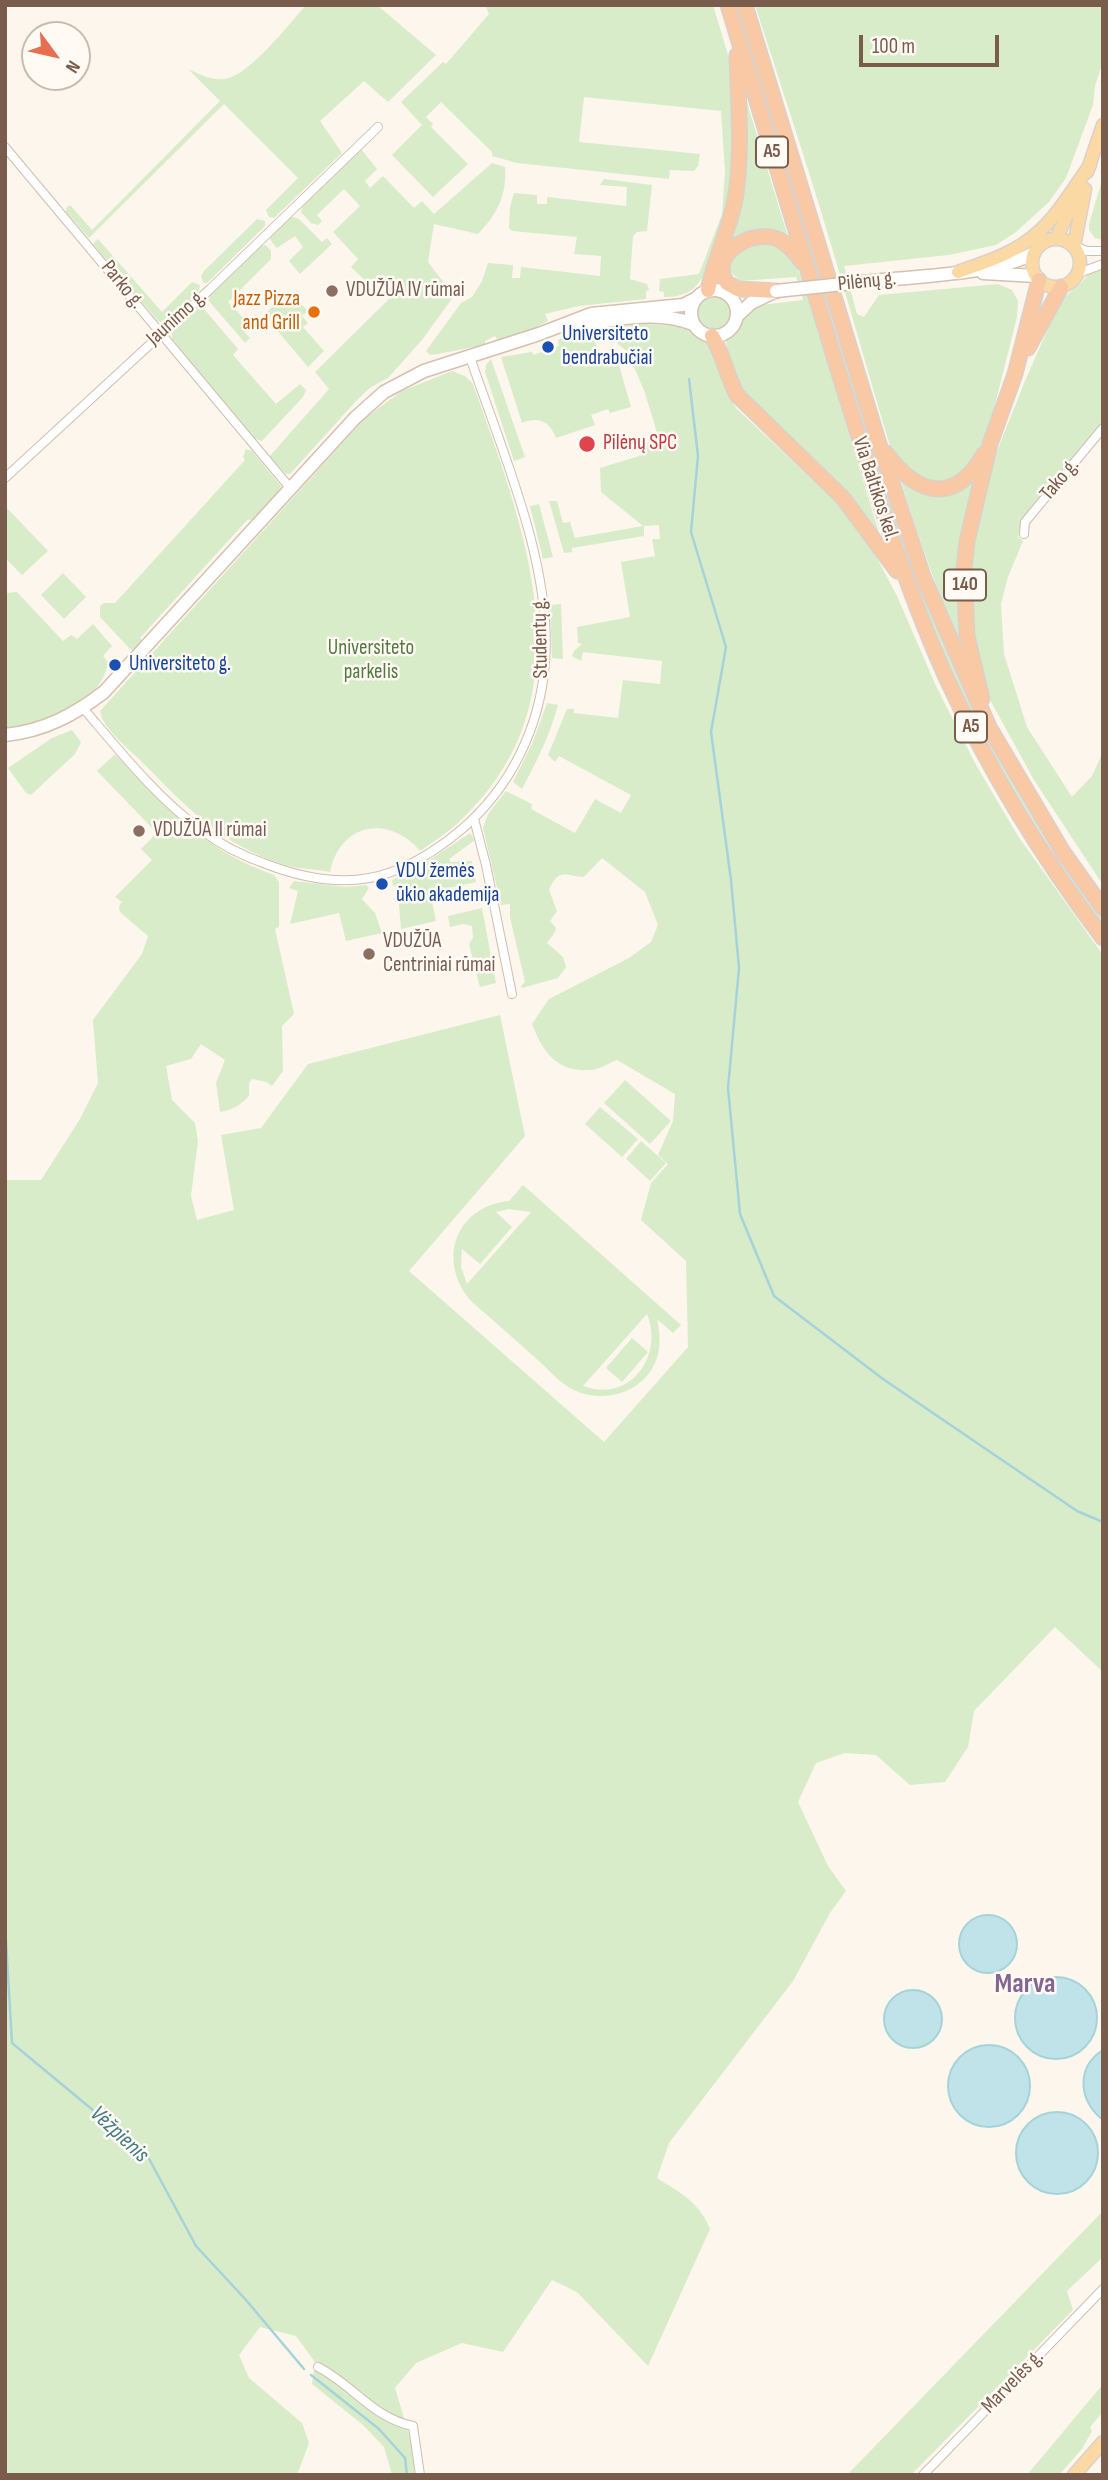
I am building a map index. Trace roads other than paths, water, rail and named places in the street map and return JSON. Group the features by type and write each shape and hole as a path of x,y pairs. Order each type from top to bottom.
{"highway":[{"name":"Via Baltikos kel.","path":"727,5 880,507 908,587 981,748 1040,848 1103,937"},
{"name":"Via Baltikos kel.","path":"746,5 879,444 924,579 989,727 1063,852 1103,908"},
{"path":"701,295 732,212 737,186 737,36"},
{"path":"776,291 738,289 727,283 723,269 726,258 735,247 747,238 760,235 777,238 786,244 807,268"},
{"path":"1015,374 1037,278"},
{"name":"140","path":"989,727 968,636 964,569 967,541 990,444 1015,374 1060,287"},
{"path":"712,336 737,395 843,498 908,587"},
{"path":"879,444 906,477 919,486 934,489 951,486 967,476 990,444"}],"main road":[{"path":"1079,273 1081,262 1074,246 1090,165 1103,125"},
{"path":"1055,239 1090,165"},
{"path":"958,272 999,256 1037,234 1058,212 1090,165"},
{"path":"1060,287 1049,286 1037,278 1032,265 1034,253 1045,242 1055,239 1074,246"},
{"name":"Pilėnų g.","path":"729,296 958,272 1019,261 1034,253"},
{"name":"Pilėnų g.","path":"958,272 1037,278"},
{"name":"140","path":"1060,287 1071,282 1079,273"},
{"path":"5,735 50,725 83,708 104,692 355,418 384,392 424,371 601,312 683,305 715,290 729,296 737,309 731,329 719,336 701,332 693,324 676,317 655,316 601,322 539,334"},
{"name":"Pilėnų g.","path":"737,316 751,303 776,291"},
{"path":"693,324 690,311 701,295"},
{"path":"1074,2475 1103,2441"}],"street":[{"name":"Jaunimo g.","path":"5,478 209,290 378,127"},
{"name":"Parko g.","path":"5,147 291,489"},
{"path":"1074,246 1087,251 1103,251"},
{"path":"1079,273 1103,264"},
{"name":"Studentų g.","path":"83,708 154,786 200,829 249,858 287,872 340,881 369,879 424,856 474,818 503,782 529,733 540,697 545,661 542,601 534,554 521,505 470,357"},
{"name":"Tako g.","path":"1024,534 1025,522 1103,428"},
{"path":"474,818 512,994"},
{"name":"Marvelės g.","path":"923,2475 1103,2289"},
{"path":"318,2367 334,2375 375,2410 394,2422 413,2426 420,2475"}],"water":[{"path":"988,1915 999,1917 1012,1928 1017,1944 1015,1955 1004,1968 988,1973 977,1971 964,1960 959,1944 961,1933 972,1920"},
{"path":"1056,1977 1072,1980 1085,1989 1094,2002 1097,2018 1094,2034 1085,2047 1072,2056 1056,2059 1040,2056 1027,2047 1018,2034 1015,2018 1018,2002 1027,1989 1040,1980"},
{"path":"913,1990 924,1992 937,2003 942,2019 940,2030 929,2043 913,2048 902,2046 889,2035 884,2019 886,2008 897,1995"},
{"path":"989,2045 1005,2048 1018,2057 1027,2070 1030,2086 1027,2102 1018,2115 1005,2124 989,2127 973,2124 960,2115 951,2102 948,2086 951,2070 960,2057 973,2048"},
{"path":"1103,2050 1103,2120 1089,2104 1085,2094 1084,2075 1094,2057"},
{"path":"1057,2112 1073,2115 1086,2124 1095,2137 1098,2153 1095,2169 1086,2182 1073,2191 1057,2194 1041,2191 1028,2182 1019,2169 1016,2153 1019,2137 1028,2124 1041,2115"}],"waterway":[{"path":"689,379 698,456 691,532 726,647 711,732 731,880 739,968 728,1088 740,1214 774,1296 883,1379 1077,1511 1103,1522"},
{"name":"Vėžpienis","path":"5,1925 12,2043 147,2155 196,2246 304,2369"},
{"name":"Vėžpienis","path":"311,2375 379,2429 405,2458 407,2475"}],"place":[{"name":"VDUŽŪA IV rūmai","path":"332,291"},
{"name":"Jazz Pizza and Grill","path":"314,312"},
{"name":"Universiteto bendrabučiai","path":"548,347"},
{"name":"Pilėnų SPC","path":"587,444"},
{"name":"Universiteto g.","path":"115,665"},
{"name":"VDUŽŪA II rūmai","path":"139,831"},
{"name":"VDU žemės ūkio akademija","path":"382,884"},
{"name":"VDUŽŪA Centriniai rūmai","path":"369,954"}],"district":[{"name":"Marva","path":"1025,1985"}],"park label":[{"name":"Universiteto parkelis","path":"371,661"}]}
